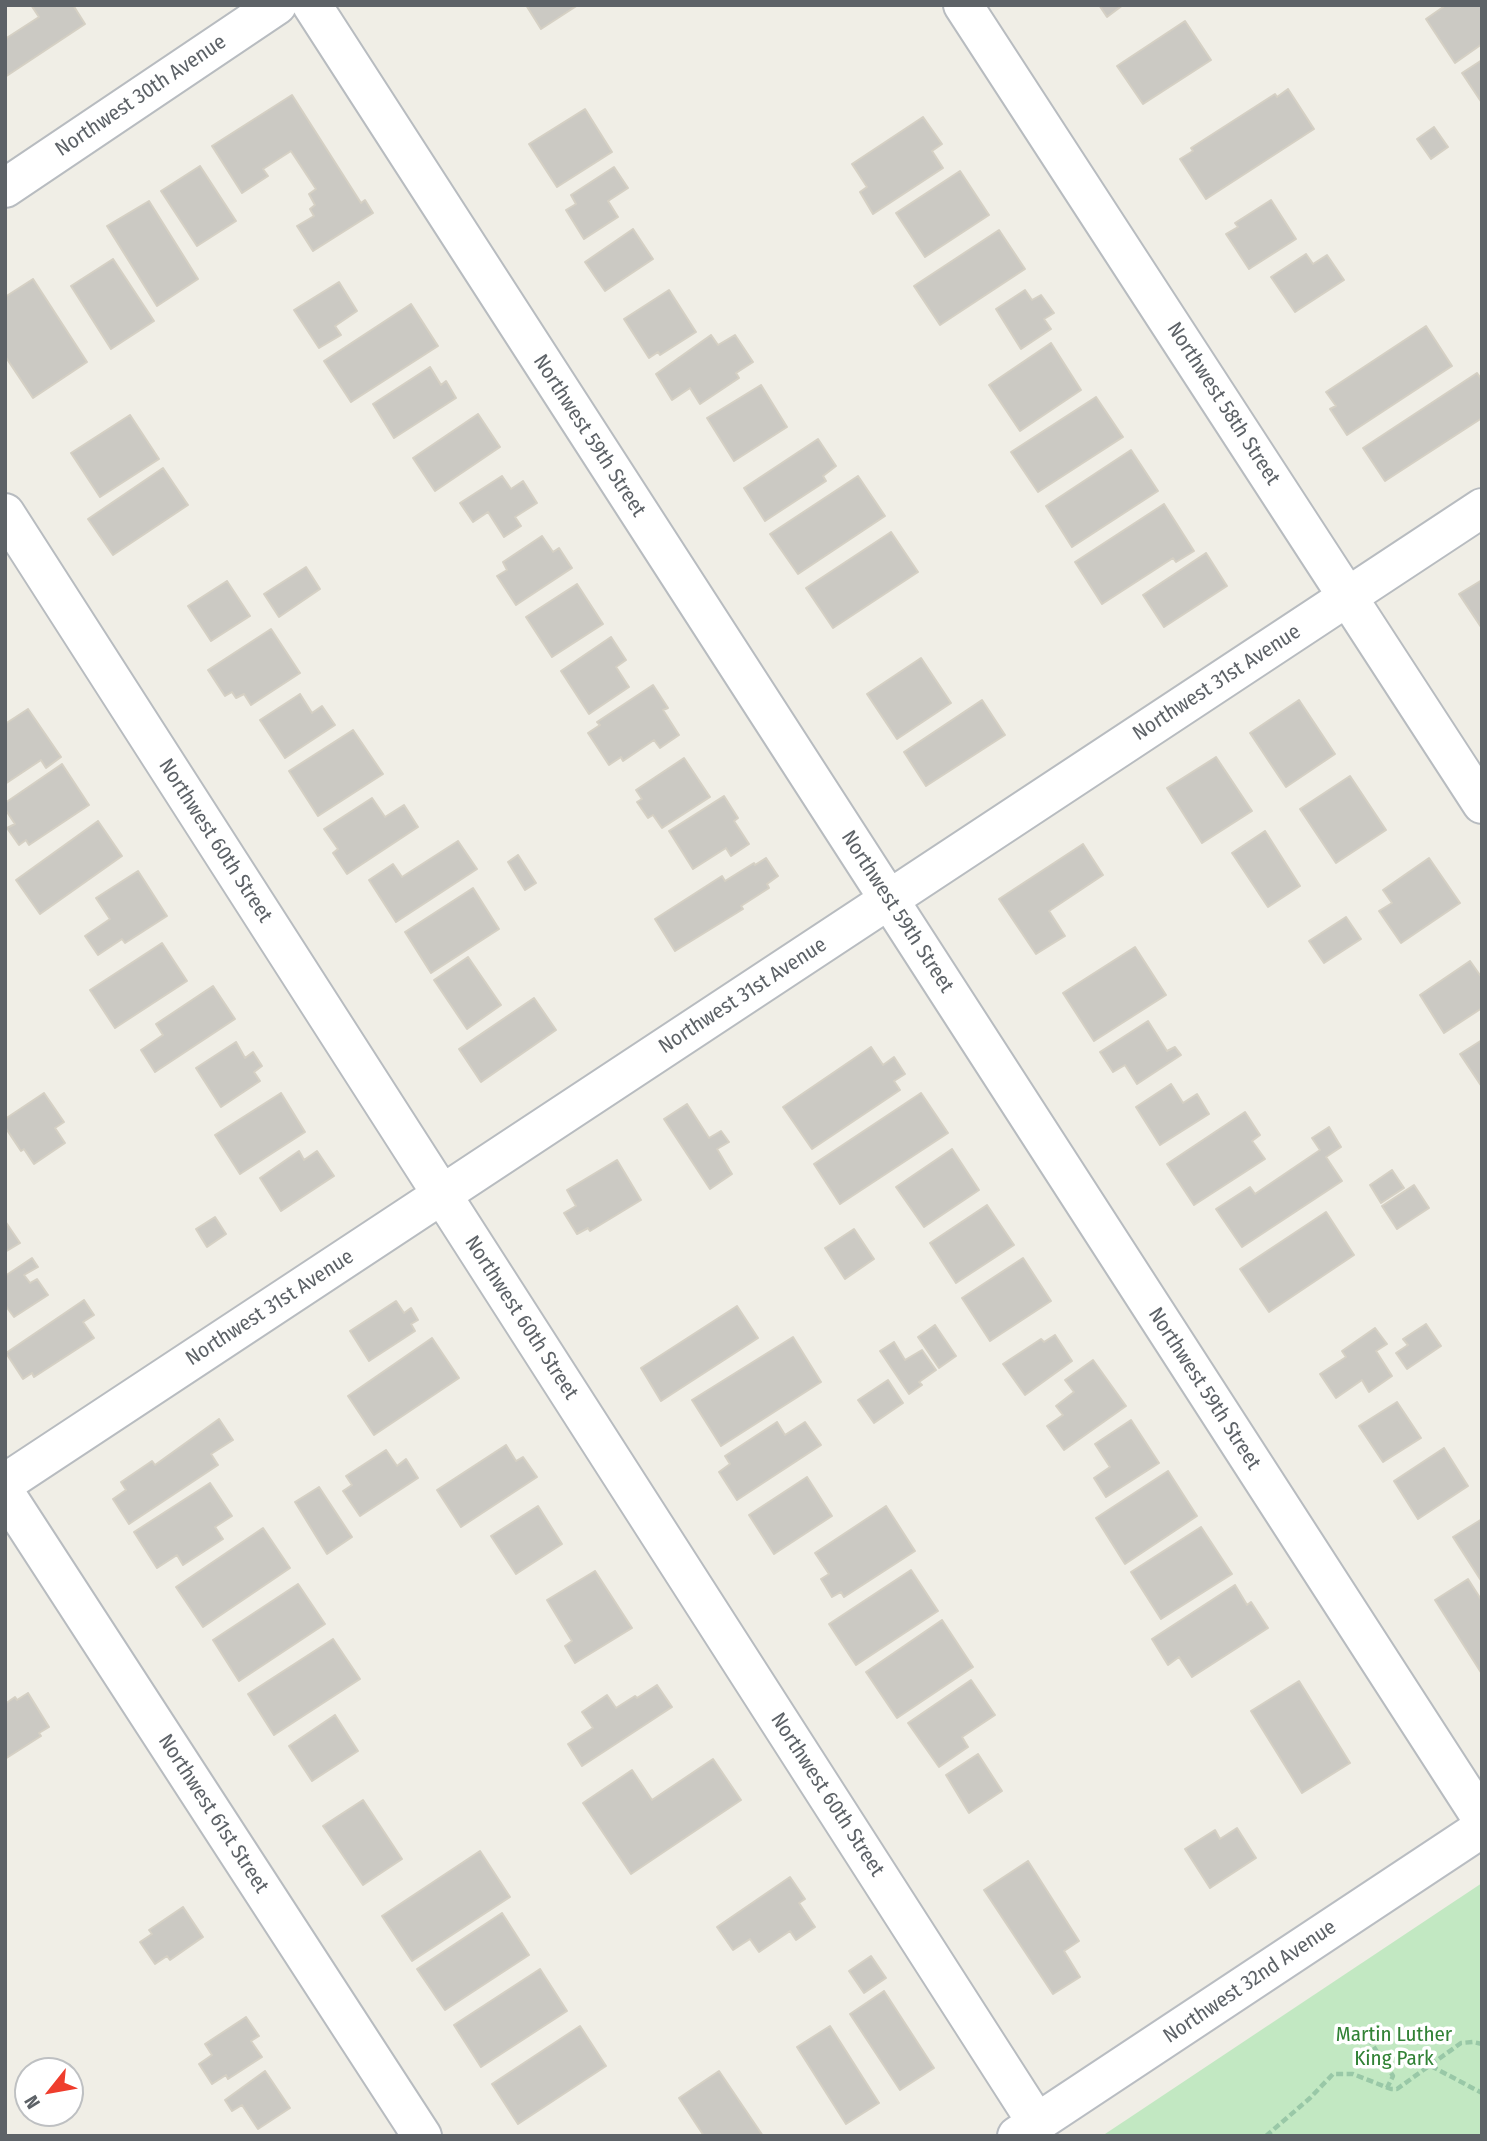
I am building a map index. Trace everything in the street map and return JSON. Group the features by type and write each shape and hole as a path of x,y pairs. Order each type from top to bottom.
{"street":[{"name":"Northwest 30th Avenue","path":"5,188 277,5"},
{"name":"Northwest 59th Street","path":"312,5 1482,1819"},
{"name":"Northwest 58th Street","path":"963,5 1482,804"},
{"name":"Northwest 31st Avenue","path":"5,1483 1482,508"},
{"name":"Northwest 60th Street","path":"5,513 442,1194 1027,2129"},
{"name":"Northwest 61st Street","path":"5,1493 422,2136"},
{"name":"Northwest 32nd Avenue","path":"1027,2129 1482,1828"}],"path":[{"path":"1368,2038 1392,2076 1387,2088"},
{"path":"1266,2136 1333,2074 1353,2074 1387,2088 1397,2089 1461,2043 1473,2042 1482,2045"},
{"path":"1431,2066 1482,2094"}],"green space":[{"name":"Martin Luther King Park","path":"1482,1883 1482,2136 1102,2136"}],"building":[{"path":"31,5 73,5 85,24 5,77 5,39 39,17"},
{"path":"526,5 578,5 541,29"},
{"path":"1099,5 1123,5 1107,17"},
{"path":"1446,5 1482,5 1482,44 1455,63 1426,19"},
{"path":"1185,21 1211,60 1143,104 1117,66"},
{"path":"1482,60 1482,103 1462,73"},
{"path":"1288,89 1314,129 1206,199 1180,159 1193,151 1191,148 1275,94 1277,97"},
{"path":"292,95 361,203 365,200 373,213 313,251 297,226 314,216 310,209 315,205 309,194 316,189 291,151 263,169 268,176 242,193 212,146"},
{"path":"585,109 612,152 557,187 529,144"},
{"path":"923,117 942,144 932,151 943,168 873,214 860,192 867,187 852,164"},
{"path":"1434,127 1448,147 1431,159 1417,139"},
{"path":"200,166 236,221 197,246 161,191"},
{"path":"614,167 628,188 608,201 618,217 584,239 566,210 576,204 571,195"},
{"path":"960,171 989,215 925,257 896,213"},
{"path":"1271,200 1296,239 1249,269 1226,234 1238,227 1235,223"},
{"path":"149,201 198,279 157,306 107,226"},
{"path":"633,229 653,259 605,291 585,262"},
{"path":"999,230 1025,269 940,325 914,286"},
{"path":"1306,254 1313,264 1327,255 1344,280 1295,312 1271,277"},
{"path":"113,259 154,321 111,349 71,286"},
{"path":"33,279 87,362 33,398 5,356 5,297"},
{"path":"339,282 357,311 335,326 341,335 319,348 294,310"},
{"path":"669,290 696,332 660,355 658,352 649,358 624,319"},
{"path":"1025,290 1032,300 1041,295 1054,313 1044,319 1051,329 1021,349 996,309"},
{"path":"411,304 438,346 351,402 324,361"},
{"path":"1426,326 1452,366 1347,435 1330,409 1336,406 1326,392"},
{"path":"711,335 718,345 735,335 753,362 736,373 739,378 700,404 690,388 672,400 656,374"},
{"path":"1051,343 1081,390 1020,431 989,385"},
{"path":"430,367 441,385 446,381 456,398 394,438 373,404"},
{"path":"1477,373 1482,380 1482,418 1385,481 1363,448"},
{"path":"761,385 787,427 734,461 707,418"},
{"path":"1096,397 1123,437 1038,492 1011,452"},
{"path":"478,414 500,447 435,491 413,458"},
{"path":"130,415 159,459 100,497 71,453"},
{"path":"818,439 836,466 823,476 826,481 765,521 744,488"},
{"path":"1131,450 1158,491 1072,547 1046,506"},
{"path":"163,468 188,505 113,555 88,519"},
{"path":"502,476 511,489 523,481 537,503 515,517 521,526 504,537 488,512 473,522 460,503"},
{"path":"858,476 885,516 798,574 770,534"},
{"path":"1164,504 1194,551 1176,562 1173,558 1102,604 1075,562"},
{"path":"891,532 918,572 833,628 806,588"},
{"path":"542,536 553,552 559,548 572,568 516,605 497,576 507,570 503,562"},
{"path":"1206,553 1227,586 1164,627 1143,595"},
{"path":"306,567 320,589 279,617 264,594"},
{"path":"1482,580 1482,627 1481,627 1459,594"},
{"path":"227,581 250,616 211,641 188,606"},
{"path":"577,584 603,624 552,657 526,617"},
{"path":"271,629 300,673 251,705 244,694 236,698 232,692 225,696 208,670"},
{"path":"611,637 626,660 616,667 629,687 589,714 561,671"},
{"path":"921,658 951,703 897,739 867,694"},
{"path":"653,685 668,708 663,710 679,735 660,748 654,740 623,761 621,757 609,765 588,733 600,725 597,722"},
{"path":"300,694 312,713 322,706 335,725 285,758 260,720"},
{"path":"982,700 1005,735 926,786 904,752"},
{"path":"1299,700 1335,754 1286,787 1250,733"},
{"path":"28,709 61,757 46,768 41,760 5,784 5,724"},
{"path":"353,730 383,774 318,816 289,771"},
{"path":"1216,757 1252,811 1202,843 1167,788"},
{"path":"684,758 710,797 662,828 653,815 648,818 637,802 642,799 636,790"},
{"path":"62,764 89,805 29,845 26,840 19,845 7,828 15,824 5,809 5,803"},
{"path":"1350,776 1386,830 1336,863 1300,809"},
{"path":"724,796 738,818 734,821 749,844 731,856 726,848 693,869 669,831"},
{"path":"372,798 385,817 404,805 418,827 347,874 333,853 338,849 324,829"},
{"path":"98,821 122,856 40,914 16,880"},
{"path":"1265,831 1300,886 1268,907 1232,853"},
{"path":"458,841 477,869 396,922 369,880 393,864 402,877"},
{"path":"1083,844 1103,875 1049,911 1065,936 1036,954 999,899"},
{"path":"518,855 536,883 525,890 508,862"},
{"path":"766,858 778,876 767,884 769,888 741,906 743,909 675,951 655,919 722,876 725,881"},
{"path":"1429,858 1460,903 1401,943 1379,911 1392,903 1383,890"},
{"path":"138,871 167,916 125,943 122,939 98,955 85,936 110,919 96,898"},
{"path":"473,888 499,929 431,973 405,932"},
{"path":"1346,917 1361,939 1324,963 1309,941"},
{"path":"162,943 187,981 115,1028 90,990"},
{"path":"1135,947 1166,995 1094,1041 1063,993"},
{"path":"468,957 501,1005 467,1029 434,980"},
{"path":"1470,961 1482,978 1482,1008 1444,1033 1420,995"},
{"path":"213,986 235,1019 155,1072 141,1050 163,1035 156,1024"},
{"path":"534,998 556,1030 481,1082 459,1049"},
{"path":"1148,1021 1167,1051 1175,1047 1181,1055 1137,1084 1125,1065 1113,1072 1100,1052"},
{"path":"1482,1040 1482,1087 1460,1054"},
{"path":"236,1042 245,1058 253,1052 262,1066 254,1072 260,1081 221,1107 196,1068"},
{"path":"871,1047 883,1065 894,1057 905,1074 894,1081 900,1090 812,1149 783,1107"},
{"path":"1171,1084 1183,1103 1197,1094 1209,1114 1160,1145 1136,1107"},
{"path":"44,1093 64,1122 55,1128 65,1143 34,1164 24,1149 21,1151 5,1127 5,1119"},
{"path":"281,1093 305,1132 240,1174 215,1135"},
{"path":"921,1093 948,1133 840,1204 814,1164"},
{"path":"687,1104 709,1138 721,1131 729,1142 717,1149 732,1174 710,1189 664,1119"},
{"path":"1245,1112 1260,1135 1252,1141 1265,1159 1194,1205 1167,1164"},
{"path":"1329,1127 1341,1147 1326,1157 1342,1181 1242,1247 1216,1209 1250,1187 1255,1194 1320,1150 1312,1138"},
{"path":"952,1149 979,1190 924,1227 896,1187"},
{"path":"299,1151 304,1160 317,1151 334,1176 281,1211 260,1178"},
{"path":"617,1160 641,1200 590,1231 588,1228 577,1234 564,1213 576,1206 567,1190"},
{"path":"1392,1170 1404,1188 1381,1203 1370,1185"},
{"path":"1414,1185 1429,1208 1397,1229 1382,1206"},
{"path":"987,1205 1014,1245 956,1283 930,1243"},
{"path":"1326,1212 1354,1255 1269,1312 1240,1269"},
{"path":"215,1217 226,1234 207,1247 196,1229"},
{"path":"5,1221 20,1243 5,1252"},
{"path":"854,1229 874,1259 845,1279 825,1248"},
{"path":"32,1258 38,1267 24,1275 30,1283 37,1279 48,1295 14,1317 5,1305 5,1276"},
{"path":"1023,1258 1051,1301 990,1341 962,1298"},
{"path":"84,1300 94,1315 83,1322 94,1338 34,1377 32,1373 23,1379 6,1353"},
{"path":"396,1301 404,1313 411,1308 418,1320 411,1324 415,1331 369,1361 350,1331"},
{"path":"737,1306 758,1338 661,1401 641,1368"},
{"path":"1426,1324 1441,1346 1407,1369 1396,1353 1408,1345 1403,1339"},
{"path":"935,1325 956,1356 939,1368 918,1337"},
{"path":"1375,1328 1387,1344 1376,1351 1392,1376 1369,1392 1362,1380 1336,1398 1320,1374 1346,1357 1342,1351"},
{"path":"1055,1335 1072,1361 1025,1395 1003,1364 1041,1339 1044,1342"},
{"path":"793,1337 821,1382 721,1446 692,1400"},
{"path":"432,1338 459,1378 374,1435 348,1396"},
{"path":"894,1342 905,1360 922,1350 936,1370 919,1382 922,1385 909,1394 880,1351"},
{"path":"1093,1360 1126,1406 1064,1450 1047,1426 1063,1415 1056,1406 1074,1392 1065,1380"},
{"path":"888,1380 903,1403 874,1423 858,1400"},
{"path":"1397,1402 1421,1438 1383,1462 1359,1426"},
{"path":"219,1419 233,1440 211,1454 218,1465 129,1524 113,1499 126,1490 121,1482 152,1461 155,1465"},
{"path":"1131,1420 1159,1463 1106,1497 1094,1478 1110,1467 1095,1444"},
{"path":"777,1422 785,1435 805,1422 821,1445 737,1500 719,1472 730,1464 725,1456"},
{"path":"506,1445 516,1461 523,1457 537,1477 461,1527 437,1490"},
{"path":"1444,1448 1468,1486 1418,1519 1394,1481"},
{"path":"386,1450 397,1466 406,1459 418,1478 360,1516 343,1491 352,1485 346,1476"},
{"path":"1168,1471 1197,1516 1125,1564 1096,1518"},
{"path":"807,1477 832,1516 774,1554 749,1515"},
{"path":"210,1483 232,1516 215,1527 223,1539 183,1565 177,1555 157,1568 134,1532"},
{"path":"319,1487 352,1537 327,1554 295,1502"},
{"path":"538,1506 562,1544 516,1574 491,1536"},
{"path":"886,1506 915,1551 844,1597 841,1592 832,1597 821,1579 829,1574 815,1553"},
{"path":"1482,1519 1482,1582 1453,1537"},
{"path":"1201,1527 1232,1574 1161,1619 1131,1572"},
{"path":"263,1528 290,1568 203,1627 176,1587"},
{"path":"911,1570 938,1611 856,1665 829,1624"},
{"path":"595,1571 632,1628 575,1663 565,1646 572,1641 547,1600"},
{"path":"1468,1579 1482,1601 1482,1674 1435,1600"},
{"path":"298,1584 325,1624 239,1681 213,1640"},
{"path":"1235,1585 1247,1605 1251,1602 1268,1628 1192,1677 1179,1657 1168,1665 1152,1639"},
{"path":"942,1620 973,1667 897,1718 866,1672"},
{"path":"333,1639 360,1679 274,1735 248,1694"},
{"path":"971,1680 995,1715 962,1737 968,1747 939,1767 908,1723"},
{"path":"1299,1681 1350,1763 1302,1793 1251,1711"},
{"path":"657,1685 672,1707 582,1766 568,1744 593,1728 582,1712 607,1695 616,1708"},
{"path":"28,1693 49,1727 39,1733 41,1736 5,1759 5,1704"},
{"path":"335,1715 358,1751 312,1781 289,1746"},
{"path":"978,1754 1002,1791 969,1813 946,1775"},
{"path":"713,1759 741,1800 631,1874 583,1803 632,1770 652,1800"},
{"path":"363,1800 402,1859 363,1885 323,1826"},
{"path":"1237,1828 1256,1858 1210,1888 1185,1849 1215,1830 1220,1839"},
{"path":"480,1851 510,1897 412,1961 382,1916"},
{"path":"1028,1861 1079,1941 1064,1951 1080,1977 1053,1994 984,1890"},
{"path":"790,1877 805,1899 799,1903 815,1927 796,1940 790,1931 759,1952 750,1939 733,1950 717,1927"},
{"path":"183,1907 203,1937 170,1960 167,1956 155,1964 140,1942 152,1934 149,1930"},
{"path":"502,1913 529,1955 445,2010 417,1969"},
{"path":"871,1956 886,1978 864,1993 849,1971"},
{"path":"540,1969 567,2011 481,2067 454,2025"},
{"path":"884,1991 934,2068 900,2090 850,2014"},
{"path":"246,2017 259,2036 251,2041 262,2057 228,2079 226,2075 212,2084 199,2064 212,2055 205,2044"},
{"path":"580,2026 606,2066 518,2124 492,2084"},
{"path":"830,2026 879,2103 846,2124 797,2047"},
{"path":"265,2071 290,2108 258,2129 242,2105 232,2111 225,2100"},
{"path":"719,2071 763,2136 704,2136 679,2098"}]}
